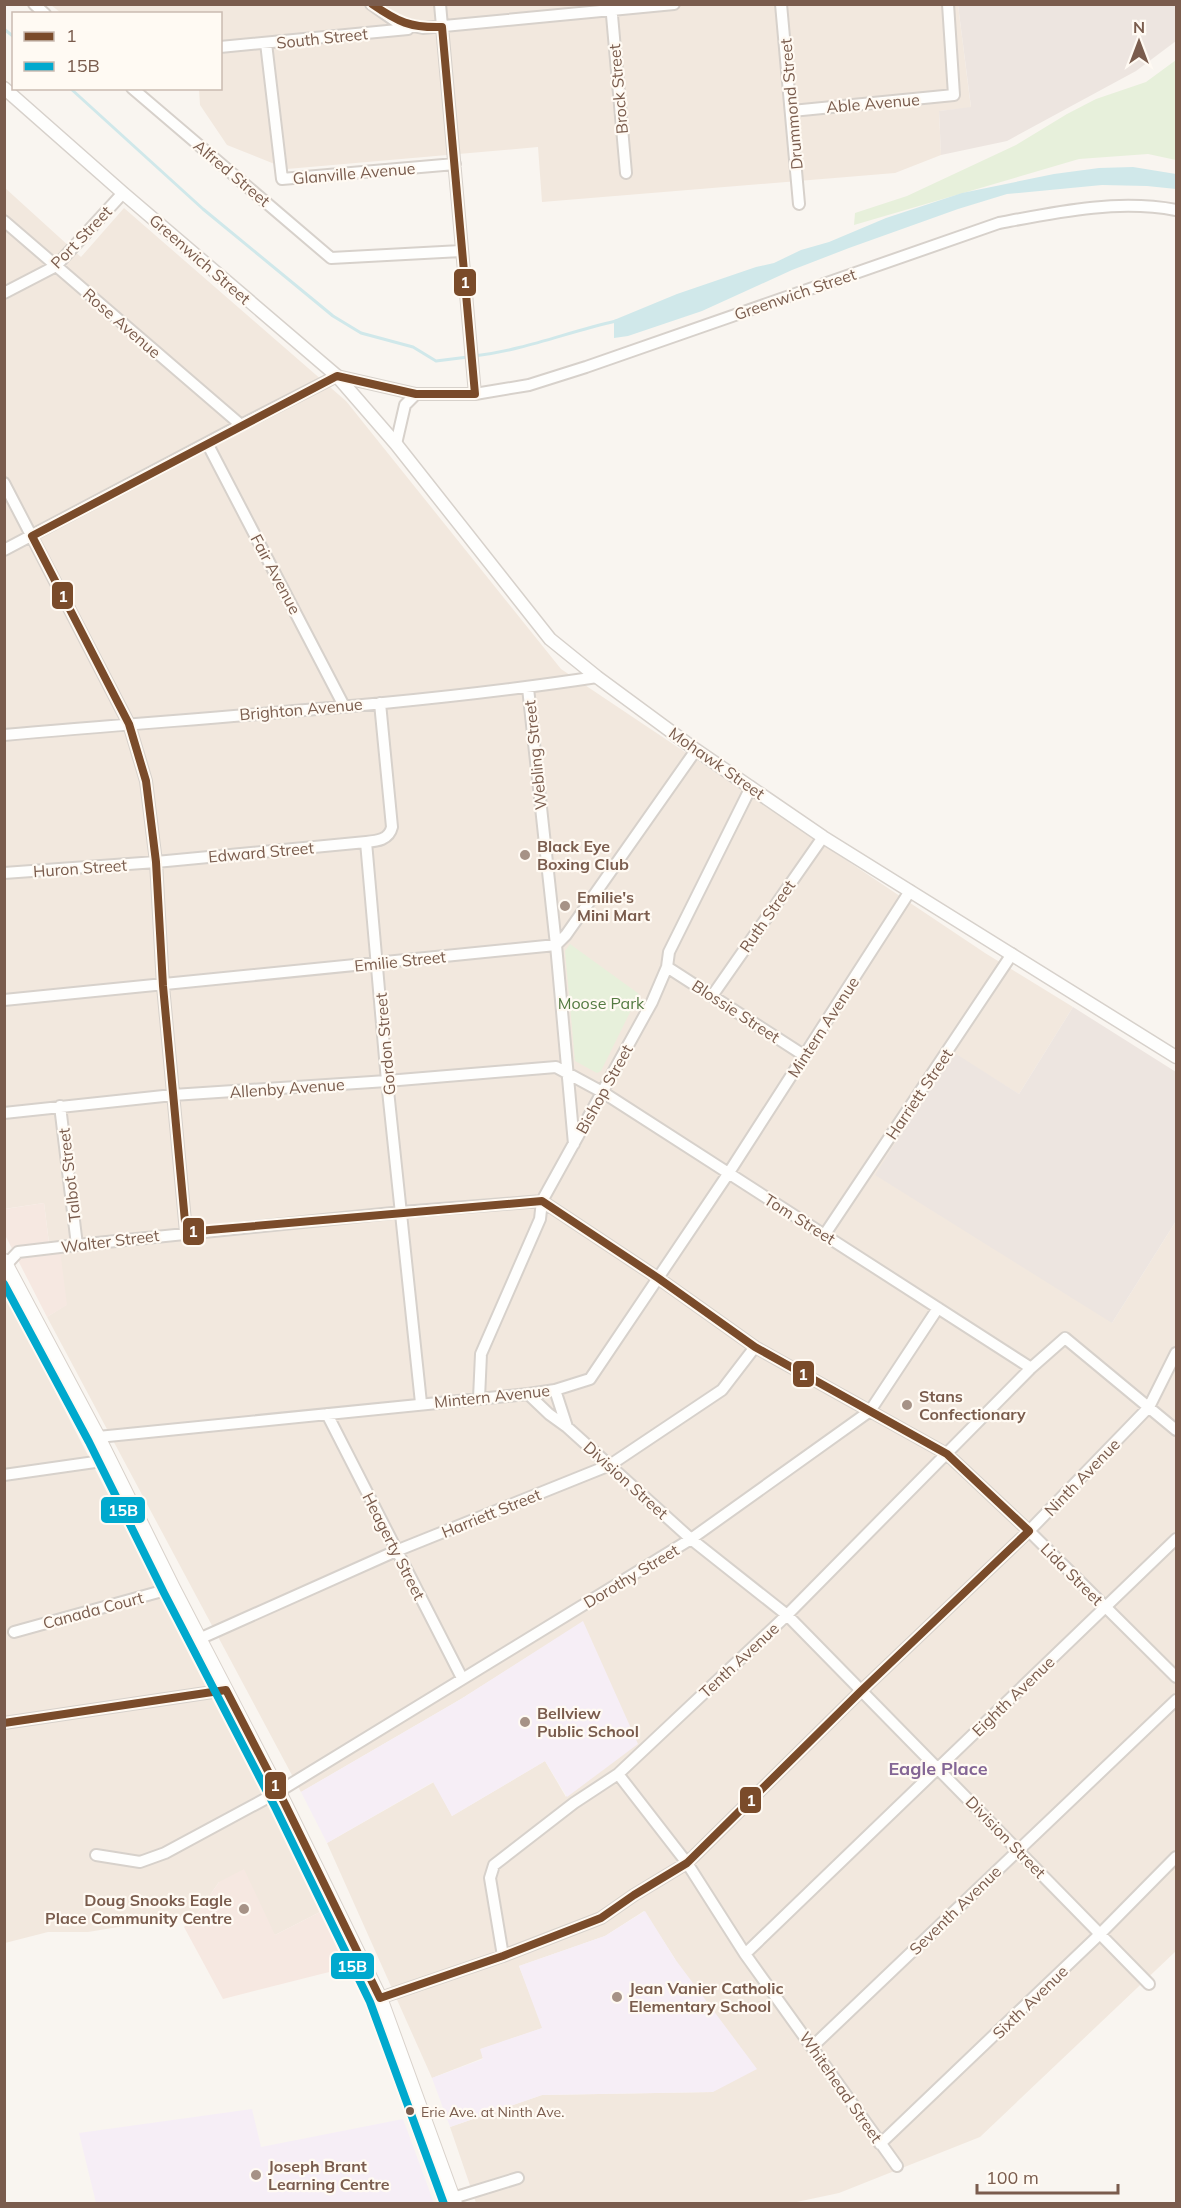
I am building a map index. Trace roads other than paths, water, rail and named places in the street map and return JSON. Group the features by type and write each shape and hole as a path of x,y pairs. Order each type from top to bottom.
{"main road":[{"path":"5,1264 98,1437 381,1998 454,2201"}],"street":[{"path":"371,4 398,23 423,28"},
{"path":"440,4 475,389"},
{"name":"South Street","path":"222,47 442,27 612,7 674,4"},
{"name":"Drummond Street","path":"781,4 800,204"},
{"name":"Able Avenue","path":"792,111 954,95 948,4"},
{"name":"Brock Street","path":"612,7 626,173"},
{"name":"Glanville Avenue","path":"266,43 282,179 455,164"},
{"name":"Greenwich Street","path":"4,88 337,376 416,394 530,385 999,223 1063,211 1134,205 1176,210"},
{"name":"Alfred Street","path":"134,90 331,258 461,251"},
{"name":"Port Street","path":"4,293 56,267 123,193"},
{"name":"Rose Avenue","path":"4,221 241,425"},
{"path":"4,550 337,376"},
{"name":"Mohawk Street","path":"337,376 396,444 550,639 597,677 696,750 823,837 1176,1057"},
{"path":"396,444 405,405 416,394"},
{"name":"Fair Avenue","path":"207,443 344,706"},
{"path":"4,483 129,724 146,782 156,862 163,986 186,1232"},
{"name":"Brighton Avenue","path":"4,735 380,703 528,688 597,677"},
{"name":"Webling Street","path":"528,688 556,945 574,1144"},
{"path":"366,842 387,837 392,827 380,703"},
{"path":"556,945 566,935 696,750"},
{"name":"Bishop Street","path":"479,1398 481,1354 540,1219 542,1202 652,1002 667,967 669,951 751,787"},
{"name":"Ruth Street","path":"712,996 823,837"},
{"name":"Edward Street","path":"156,862 366,842"},
{"name":"Gordon Street","path":"366,842 387,1081 421,1403"},
{"name":"Huron Street","path":"4,873 156,862"},
{"name":"Mintern Avenue","path":"98,1437 528,1394 555,1390 590,1379 728,1174 910,891"},
{"name":"Emilie Street","path":"4,1000 163,986 556,945"},
{"name":"Harriett Street","path":"825,1234 1012,954"},
{"name":"Blossie Street","path":"667,967 804,1056"},
{"name":"Allenby Avenue","path":"4,1113 173,1095 556,1067 568,1072"},
{"name":"Tom Street","path":"568,1072 825,1234 1031,1368"},
{"name":"Talbot Street","path":"60,1106 77,1245"},
{"name":"Walter Street","path":"5,1264 18,1252 186,1232 542,1202"},
{"name":"Lida Street","path":"542,1202 658,1278 755,1347 947,1454 1029,1531 1176,1677"},
{"name":"Dorothy Street","path":"96,1855 140,1862 165,1853 278,1792 692,1539 870,1412 939,1308"},
{"name":"Tenth Avenue","path":"503,1956 490,1878 494,1865 574,1803 618,1774 787,1615 1031,1368 1065,1338 1149,1407"},
{"name":"Harriett Street","path":"199,1639 396,1551 610,1465 722,1390 755,1347"},
{"name":"Ninth Avenue","path":"381,1998 503,1956 601,1918 634,1894 687,1863 860,1692 1029,1531 1149,1407 1176,1353"},
{"path":"555,1390 567,1427"},
{"name":"Division Street","path":"528,1394 692,1539 787,1615 860,1692 939,1768 1149,1984"},
{"path":"1149,1407 1176,1430"},
{"name":"Heagerty Street","path":"327,1414 462,1678"},
{"path":"4,1475 109,1460"},
{"name":"Eighth Avenue","path":"745,1954 1176,1539"},
{"name":"Canada Court","path":"14,1632 173,1588"},
{"path":"4,1723 226,1690"},
{"name":"Seventh Avenue","path":"812,2047 1176,1700"},
{"name":"Whitehead Street","path":"618,1774 687,1863 745,1954 897,2166"},
{"name":"Sixth Avenue","path":"880,2144 1100,1934 1176,1857"},
{"path":"454,2201 518,2178"}],"water":[{"path":"1133,167 1176,174 1176,189 1102,185 1007,194 849,248 792,270 702,311 628,336 614,338 614,320 677,294 774,263 801,250 829,242 886,218 962,193 1054,174 1099,168"}],"waterway":[{"path":"4,29 12,35"},
{"path":"72,90 203,209 333,316 361,333 413,347 436,361 468,357"},
{"path":"474,356 511,350 616,321"}],"place":[{"name":"Black Eye Boxing Club","path":"525,855"},
{"name":"Emilie's Mini Mart","path":"565,906"},
{"name":"Stans Confectionary","path":"907,1405"},
{"name":"Bellview Public School","path":"525,1722"},
{"name":"Doug Snooks Eagle Place Community Centre","path":"244,1909"},
{"name":"Jean Vanier Catholic Elementary School","path":"617,1997"},
{"name":"Erie Ave. at Ninth Ave.","path":"410,2111"},
{"name":"Joseph Brant Learning Centre","path":"256,2175"}],"district":[{"name":"Eagle Place","path":"938,1769"}],"park label":[{"name":"Moose Park","path":"601,1003"}]}
